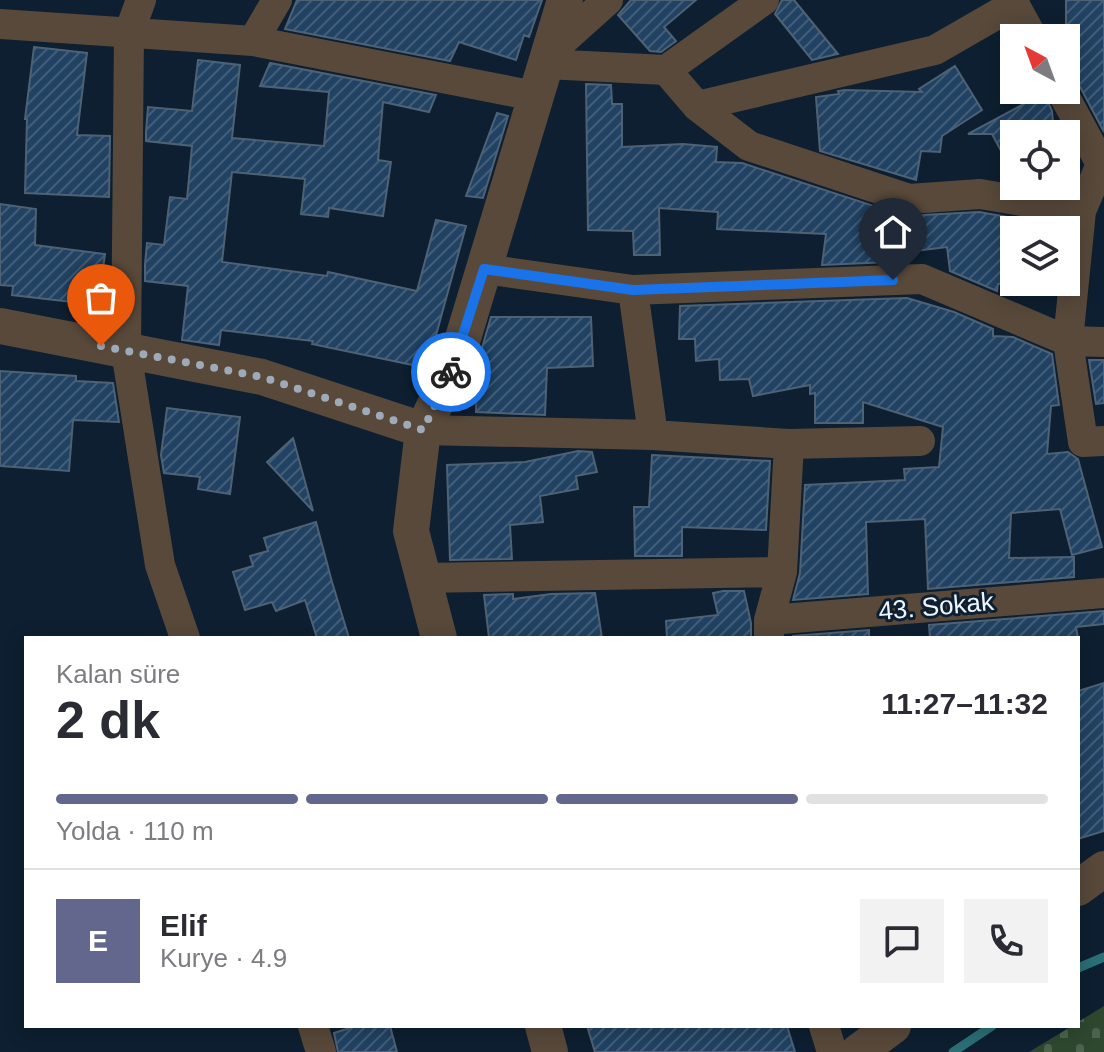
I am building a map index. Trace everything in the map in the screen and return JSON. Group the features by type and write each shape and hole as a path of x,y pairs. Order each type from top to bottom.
{"street":[{"path":"141,0 129,33 126,351 160,565 184,636"},
{"path":"253,41 277,0"},
{"path":"438,636 411,531 423,430 457,358 565,0"},
{"path":"543,71 608,0"},
{"path":"0,24 253,41 543,71 666,70 764,0"},
{"path":"697,106 935,50 1013,2 1025,24"},
{"path":"666,70 697,106 749,146 909,199 980,194 1081,211"},
{"path":"1069,104 1102,163 1081,211 1068,341 1093,442"},
{"path":"484,269 633,290 922,279 1068,341 1104,342"},
{"path":"633,290 653,435"},
{"path":"0,326 262,377 423,430 653,435 789,444 920,441"},
{"path":"769,629 782,572 789,444"},
{"path":"423,578 782,572"},
{"name":"43. Sokak","path":"769,629 1104,593"},
{"path":"1080,887 1104,869"},
{"path":"314,1028 321,1052"},
{"path":"544,1028 550,1052"},
{"path":"825,1028 832,1052"},
{"path":"858,1052 890,1028"}],"green space":[{"path":"1104,1006 1104,1052 1029,1052 1069,1028 1080,1028 1080,1021"}],"building":[{"path":"297,0 542,0 529,37 524,35 516,60 459,42 450,61 285,29"},
{"path":"631,0 696,0 664,27 676,41 661,52 650,51 618,15"},
{"path":"782,0 794,0 838,54 812,60 775,14"},
{"path":"1066,0 1104,0 1104,132 1080,87 1080,24 1066,24"},
{"path":"34,47 87,53 77,135 110,136 109,197 25,193 25,119"},
{"path":"198,60 240,65 232,138 324,146 329,92 260,86 270,63 436,95 429,112 383,102 378,160 391,162 383,216 329,208 328,217 301,214 305,179 232,172 222,262 327,276 328,272 417,291 436,220 466,226 427,368 312,344 313,341 221,330 219,345 182,340 188,286 145,281 145,264 147,243 164,245 170,197 187,199 192,146 146,141 146,132 148,107 192,111"},
{"path":"955,66 982,110 942,136 940,152 921,151 916,180 820,151 816,97 839,94 838,91 845,90 922,92 919,89"},
{"path":"586,84 611,85 612,104 622,104 622,147 683,144 717,147 716,162 742,163 904,216 979,212 1002,216 1000,284 997,291 950,271 947,247 890,254 890,262 822,265 826,234 717,229 718,212 659,208 660,255 634,255 633,231 588,230"},
{"path":"1024,104 1049,104 1052,111 1053,120 1000,120 1000,149 992,134 968,134"},
{"path":"497,113 508,116 483,198 466,196"},
{"path":"0,204 36,209 35,245 105,254 98,305 12,295 13,286 0,285"},
{"path":"907,298 954,312 993,329 993,336 1013,337 1052,354 1059,405 1051,406 1047,454 1068,452 1078,459 1102,547 1072,555 1060,509 1011,513 1009,558 1074,557 1074,577 928,589 925,519 866,522 868,594 793,600 800,573 805,485 905,480 904,469 939,467 943,427 863,402 863,423 815,423 815,393 810,394 810,385 753,396 749,379 720,380 719,359 696,361 695,339 679,339 680,306"},
{"path":"491,317 591,317 593,366 547,368 545,415 476,412 477,365"},
{"path":"1089,360 1104,360 1104,403 1096,404"},
{"path":"0,371 76,376 76,381 113,383 119,422 73,420 69,471 0,466"},
{"path":"167,408 240,417 230,494 198,489 200,477 164,473 161,455"},
{"path":"293,438 313,511 267,462"},
{"path":"578,451 592,452 597,472 576,476 578,489 540,496 543,522 510,525 512,559 450,560 447,465 525,462"},
{"path":"652,455 770,461 766,530 682,527 682,556 635,556 634,507 649,507"},
{"path":"316,522 348,636 316,636 305,600 276,611 272,602 245,610 233,572 253,566 250,556 268,551 264,538"},
{"path":"744,591 751,636 667,636 666,621 718,615 713,593"},
{"path":"595,593 602,636 489,636 484,595 513,594 513,599"},
{"path":"1104,611 1104,624 1076,627 1078,636 930,636 929,625"},
{"path":"869,630 869,636 793,636"},
{"path":"1104,683 1104,831 1080,838 1080,690"},
{"path":"350,1028 391,1028 397,1052 338,1052 334,1033"},
{"path":"588,1028 788,1028 795,1052 595,1052"}],"waterway":[{"path":"1080,967 1104,957"},
{"path":"953,1052 989,1028"}],"way so far":[{"path":"101,346 262,377 423,430 451,372"}],"route":[{"path":"451,372 484,269 633,290 893,280"}]}
